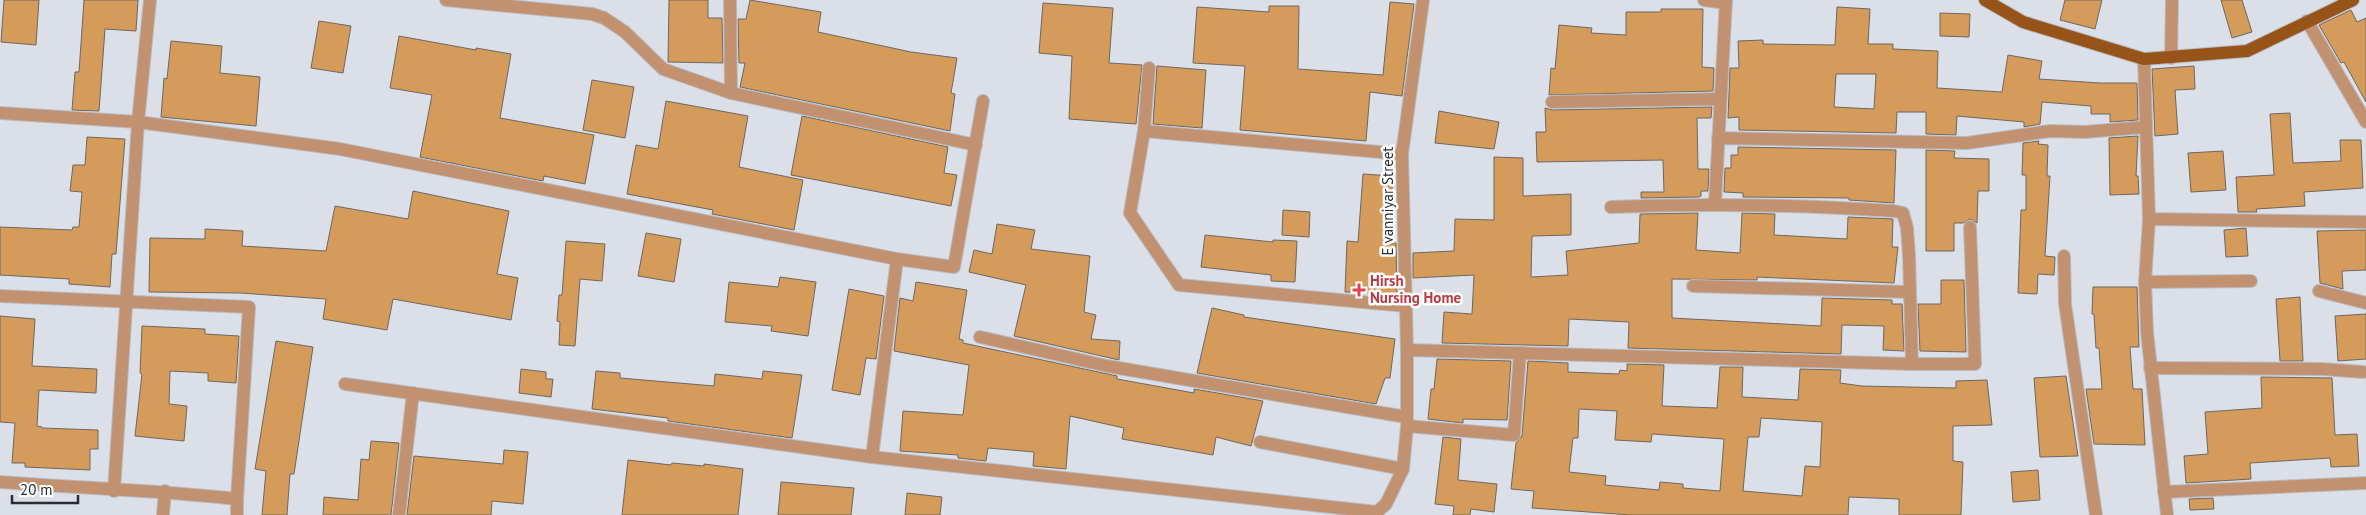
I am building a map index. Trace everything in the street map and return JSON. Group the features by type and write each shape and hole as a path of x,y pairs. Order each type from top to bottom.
{"main road":[{"path":"1985,0 2023,22 2144,59 2247,51 2353,0"}],"street":[{"path":"114,491 138,122 150,0"},
{"path":"446,0 592,14 604,18 625,32 662,69 731,93 976,146"},
{"path":"730,0 731,93"},
{"name":"E vanniyar Street","path":"1377,513 1386,504 1403,468 1407,350 1402,154 1424,0"},
{"path":"1704,0 1726,1 1719,99 1715,204"},
{"path":"2171,58 2172,0"},
{"path":"2307,21 2366,122"},
{"path":"2144,59 2149,219 2145,282 2150,368 2167,515"},
{"path":"1149,68 1144,131 1130,213 1180,285 1406,306"},
{"path":"1552,102 1719,99"},
{"path":"0,113 138,122 340,149 897,259 954,267 983,101"},
{"path":"1718,138 1968,143 2050,131 2084,132 2146,128"},
{"path":"1144,131 1402,154"},
{"path":"1611,207 1715,204 1798,205 1903,213 1907,228 1912,364"},
{"path":"2149,219 2366,222"},
{"path":"1407,350 1912,364 1975,364 1970,227"},
{"path":"2064,256 2065,304 2096,515"},
{"path":"872,457 897,259"},
{"path":"2145,282 2252,280"},
{"path":"1693,286 1909,292"},
{"path":"2319,291 2366,303"},
{"path":"0,296 249,307 237,515"},
{"path":"980,337 1108,366 1406,421 1514,435 1520,353"},
{"path":"2150,368 2322,369 2363,372"},
{"path":"345,384 872,457 1377,513"},
{"path":"399,515 413,393"},
{"path":"1260,442 1403,468"},
{"path":"0,482 114,491 165,491 237,499"},
{"path":"2164,492 2366,483"},
{"path":"162,515 165,491"}],"building":[{"path":"4,0 39,0 36,45 1,42"},
{"path":"84,0 138,0 136,31 105,29 99,111 72,110 75,72 79,72"},
{"path":"669,0 708,0 708,18 722,18 723,63 668,62"},
{"path":"750,0 821,12 818,32 911,52 957,58 951,93 955,94 950,131 740,87 745,63 739,63 738,19 746,19"},
{"path":"2065,0 2102,0 2095,29 2060,20"},
{"path":"2221,0 2242,0 2252,32 2232,38"},
{"path":"1390,2 1414,4 1402,96 1370,92 1366,141 1240,130 1245,66 1193,63 1197,7 1269,12 1269,6 1299,6 1298,69 1383,75"},
{"path":"1043,3 1113,8 1109,63 1142,65 1136,124 1069,119 1072,56 1039,53"},
{"path":"1837,7 1870,9 1868,44 1893,44 1893,49 1938,51 1937,88 2002,92 2008,55 2042,61 2039,79 2100,83 2137,83 2138,120 2110,122 2110,114 2091,114 2091,106 2042,102 2040,124 2024,127 2024,122 1957,116 1956,135 1926,134 1926,112 1897,112 1896,133 1739,130 1739,117 1728,118 1730,68 1739,68 1738,41 1763,40 1763,44 1835,45","holes":["1836,74 1876,74 1874,109 1834,107"]},
{"path":"1661,9 1703,9 1702,67 1714,68 1713,91 1549,95 1551,68 1555,69 1559,25 1592,28 1591,33 1626,35 1626,12 1661,12"},
{"path":"2351,10 2357,22 2366,18 2366,102 2344,62 2341,63 2319,25"},
{"path":"1940,13 1970,14 1969,37 1940,36"},
{"path":"319,21 351,26 343,73 311,68"},
{"path":"399,36 476,50 476,48 511,54 500,118 594,135 585,184 544,176 543,181 420,157 432,95 390,88"},
{"path":"171,41 222,46 220,73 260,77 256,126 161,117 164,78 167,79"},
{"path":"1157,66 1206,70 1202,128 1153,124"},
{"path":"2194,66 2195,89 2175,90 2178,134 2155,136 2152,69"},
{"path":"592,80 634,87 625,138 583,130"},
{"path":"666,101 748,116 739,167 803,180 794,230 712,214 713,210 627,194 636,145 658,149"},
{"path":"1712,107 1711,118 1697,118 1698,169 1709,169 1708,191 1701,191 1701,196 1699,197 1641,198 1641,192 1664,192 1663,160 1537,162 1536,132 1546,132 1545,108 1552,110"},
{"path":"1439,111 1499,122 1494,149 1435,143"},
{"path":"2290,113 2293,163 2341,161 2340,140 2361,140 2363,188 2304,192 2305,206 2256,209 2257,212 2238,212 2236,177 2274,175 2270,114"},
{"path":"802,116 948,147 944,173 957,175 951,206 791,175"},
{"path":"2138,136 2136,176 2138,176 2139,194 2110,195 2109,138"},
{"path":"87,137 125,139 116,254 112,254 110,287 69,284 69,279 0,275 0,227 72,230 73,227 79,227 82,192 70,191 73,165 85,165"},
{"path":"2039,141 2038,144 2048,145 2047,176 2050,176 2045,256 2055,257 2054,275 2038,274 2037,294 2018,293 2021,210 2026,210 2026,175 2022,175 2023,143"},
{"path":"1738,147 1896,150 1894,203 1849,200 1849,198 1743,197 1743,193 1724,192 1725,168 1731,168 1731,155 1738,155"},
{"path":"1926,150 1955,151 1954,158 1989,159 1989,191 1978,191 1977,223 1970,219 1963,223 1954,223 1954,251 1926,251"},
{"path":"2223,151 2226,190 2191,192 2188,153"},
{"path":"1494,157 1523,158 1523,196 1571,194 1571,235 1532,236 1531,277 1568,275 1566,251 1639,243 1640,214 1698,213 1696,250 1740,253 1742,213 1775,214 1774,235 1847,239 1848,217 1893,219 1892,247 1898,247 1894,283 1757,277 1757,280 1672,279 1672,318 1821,326 1822,298 1892,300 1892,304 1902,304 1904,351 1883,350 1884,326 1842,325 1841,354 1628,348 1629,322 1569,319 1568,346 1442,343 1444,312 1472,314 1474,275 1413,278 1413,253 1454,251 1455,219 1494,220"},
{"path":"1363,174 1393,176 1388,243 1396,243 1397,294 1345,292 1347,241 1358,242"},
{"path":"413,191 509,211 497,274 518,278 511,320 393,299 387,330 323,319 326,299 240,293 149,292 150,238 205,239 205,229 243,231 242,246 326,251 335,206 408,219"},
{"path":"1283,210 1310,212 1309,237 1282,235"},
{"path":"997,224 1035,230 1031,249 1090,256 1084,312 1096,315 1091,339 1120,341 1119,360 1014,336 1026,285 969,272 974,250 992,254"},
{"path":"2246,228 2248,256 2226,257 2224,230"},
{"path":"2366,230 2366,270 2342,271 2343,289 2320,283 2317,231"},
{"path":"646,233 681,239 674,282 638,276"},
{"path":"1205,235 1273,242 1273,240 1297,241 1295,282 1271,281 1271,275 1201,267"},
{"path":"566,241 605,244 602,281 580,279 575,346 559,345 560,322 557,321 559,295 562,295"},
{"path":"780,277 816,282 808,336 771,331 772,326 725,322 729,282 778,287"},
{"path":"1941,280 1964,280 1966,352 1920,351 1918,304 1941,304"},
{"path":"916,282 967,290 959,339 963,340 963,343 1117,376 1117,379 1194,393 1194,389 1263,401 1251,446 1216,437 1213,455 1122,439 1124,428 1070,416 1066,469 1033,466 1034,452 988,448 986,461 958,458 958,455 900,451 903,411 963,415 969,365 894,351 900,298 913,301"},
{"path":"2093,287 2137,287 2139,347 2130,347 2133,389 2142,389 2145,445 2094,444 2086,389 2102,389 2099,348 2096,348 2094,314 2092,314"},
{"path":"849,289 884,296 876,359 866,358 860,395 832,390"},
{"path":"2300,297 2303,361 2280,361 2276,299"},
{"path":"1212,308 1244,315 1244,317 1395,339 1390,378 1385,378 1376,404 1197,373"},
{"path":"2366,314 2366,359 2338,361 2335,316"},
{"path":"0,316 35,319 32,366 97,369 96,393 39,390 37,426 42,428 98,430 98,449 90,449 90,470 25,467 25,463 12,463 15,423 0,422"},
{"path":"142,326 205,329 205,334 239,336 236,383 208,381 208,373 170,371 169,404 187,406 184,441 135,436 142,374 140,373"},
{"path":"276,341 313,347 294,474 290,474 287,515 262,515 266,471 255,469"},
{"path":"1437,359 1511,361 1507,420 1463,419 1463,423 1428,419"},
{"path":"1528,361 1568,363 1568,372 1619,374 1620,370 1627,371 1627,364 1664,365 1662,406 1717,408 1720,367 1743,367 1742,397 1798,400 1800,369 1841,370 1840,383 1862,386 1956,388 1956,381 1987,380 1992,425 1953,426 1953,461 1963,462 1961,515 1899,515 1899,499 1849,497 1848,515 1631,515 1532,508 1534,491 1511,489 1516,443 1522,436","holes":["1579,409 1617,411 1615,440 1651,442 1652,434 1724,439 1720,491 1683,488 1683,484 1660,482 1659,490 1605,485 1606,476 1569,472 1573,438 1578,438","1761,418 1822,422 1820,467 1805,466 1802,496 1743,491 1748,437 1759,437"]},
{"path":"521,369 546,372 546,379 553,379 551,397 519,393"},
{"path":"596,371 620,373 620,378 714,386 715,374 762,379 763,371 802,375 792,438 668,421 668,418 592,409"},
{"path":"2066,376 2078,456 2040,457 2034,378"},
{"path":"2261,377 2332,378 2335,435 2357,434 2359,466 2331,467 2330,458 2250,463 2251,479 2186,483 2184,456 2208,454 2205,412 2262,408"},
{"path":"1443,437 1461,439 1458,480 1497,484 1494,512 1471,509 1470,515 1453,515 1454,506 1435,504"},
{"path":"371,441 399,443 391,515 323,515 324,497 358,500 361,459 369,460"},
{"path":"504,450 528,452 523,504 492,501 491,515 407,515 414,456 503,464"},
{"path":"628,460 671,465 672,463 704,466 704,464 743,469 738,515 622,515"},
{"path":"2038,470 2040,500 2013,502 2011,472"},
{"path":"781,482 854,488 851,515 778,515"},
{"path":"907,493 942,497 940,515 905,515"},
{"path":"2213,498 2214,509 2190,510 2189,499"}],"place":[{"name":"Hirsh Nursing Home","path":"1359,290"}]}
